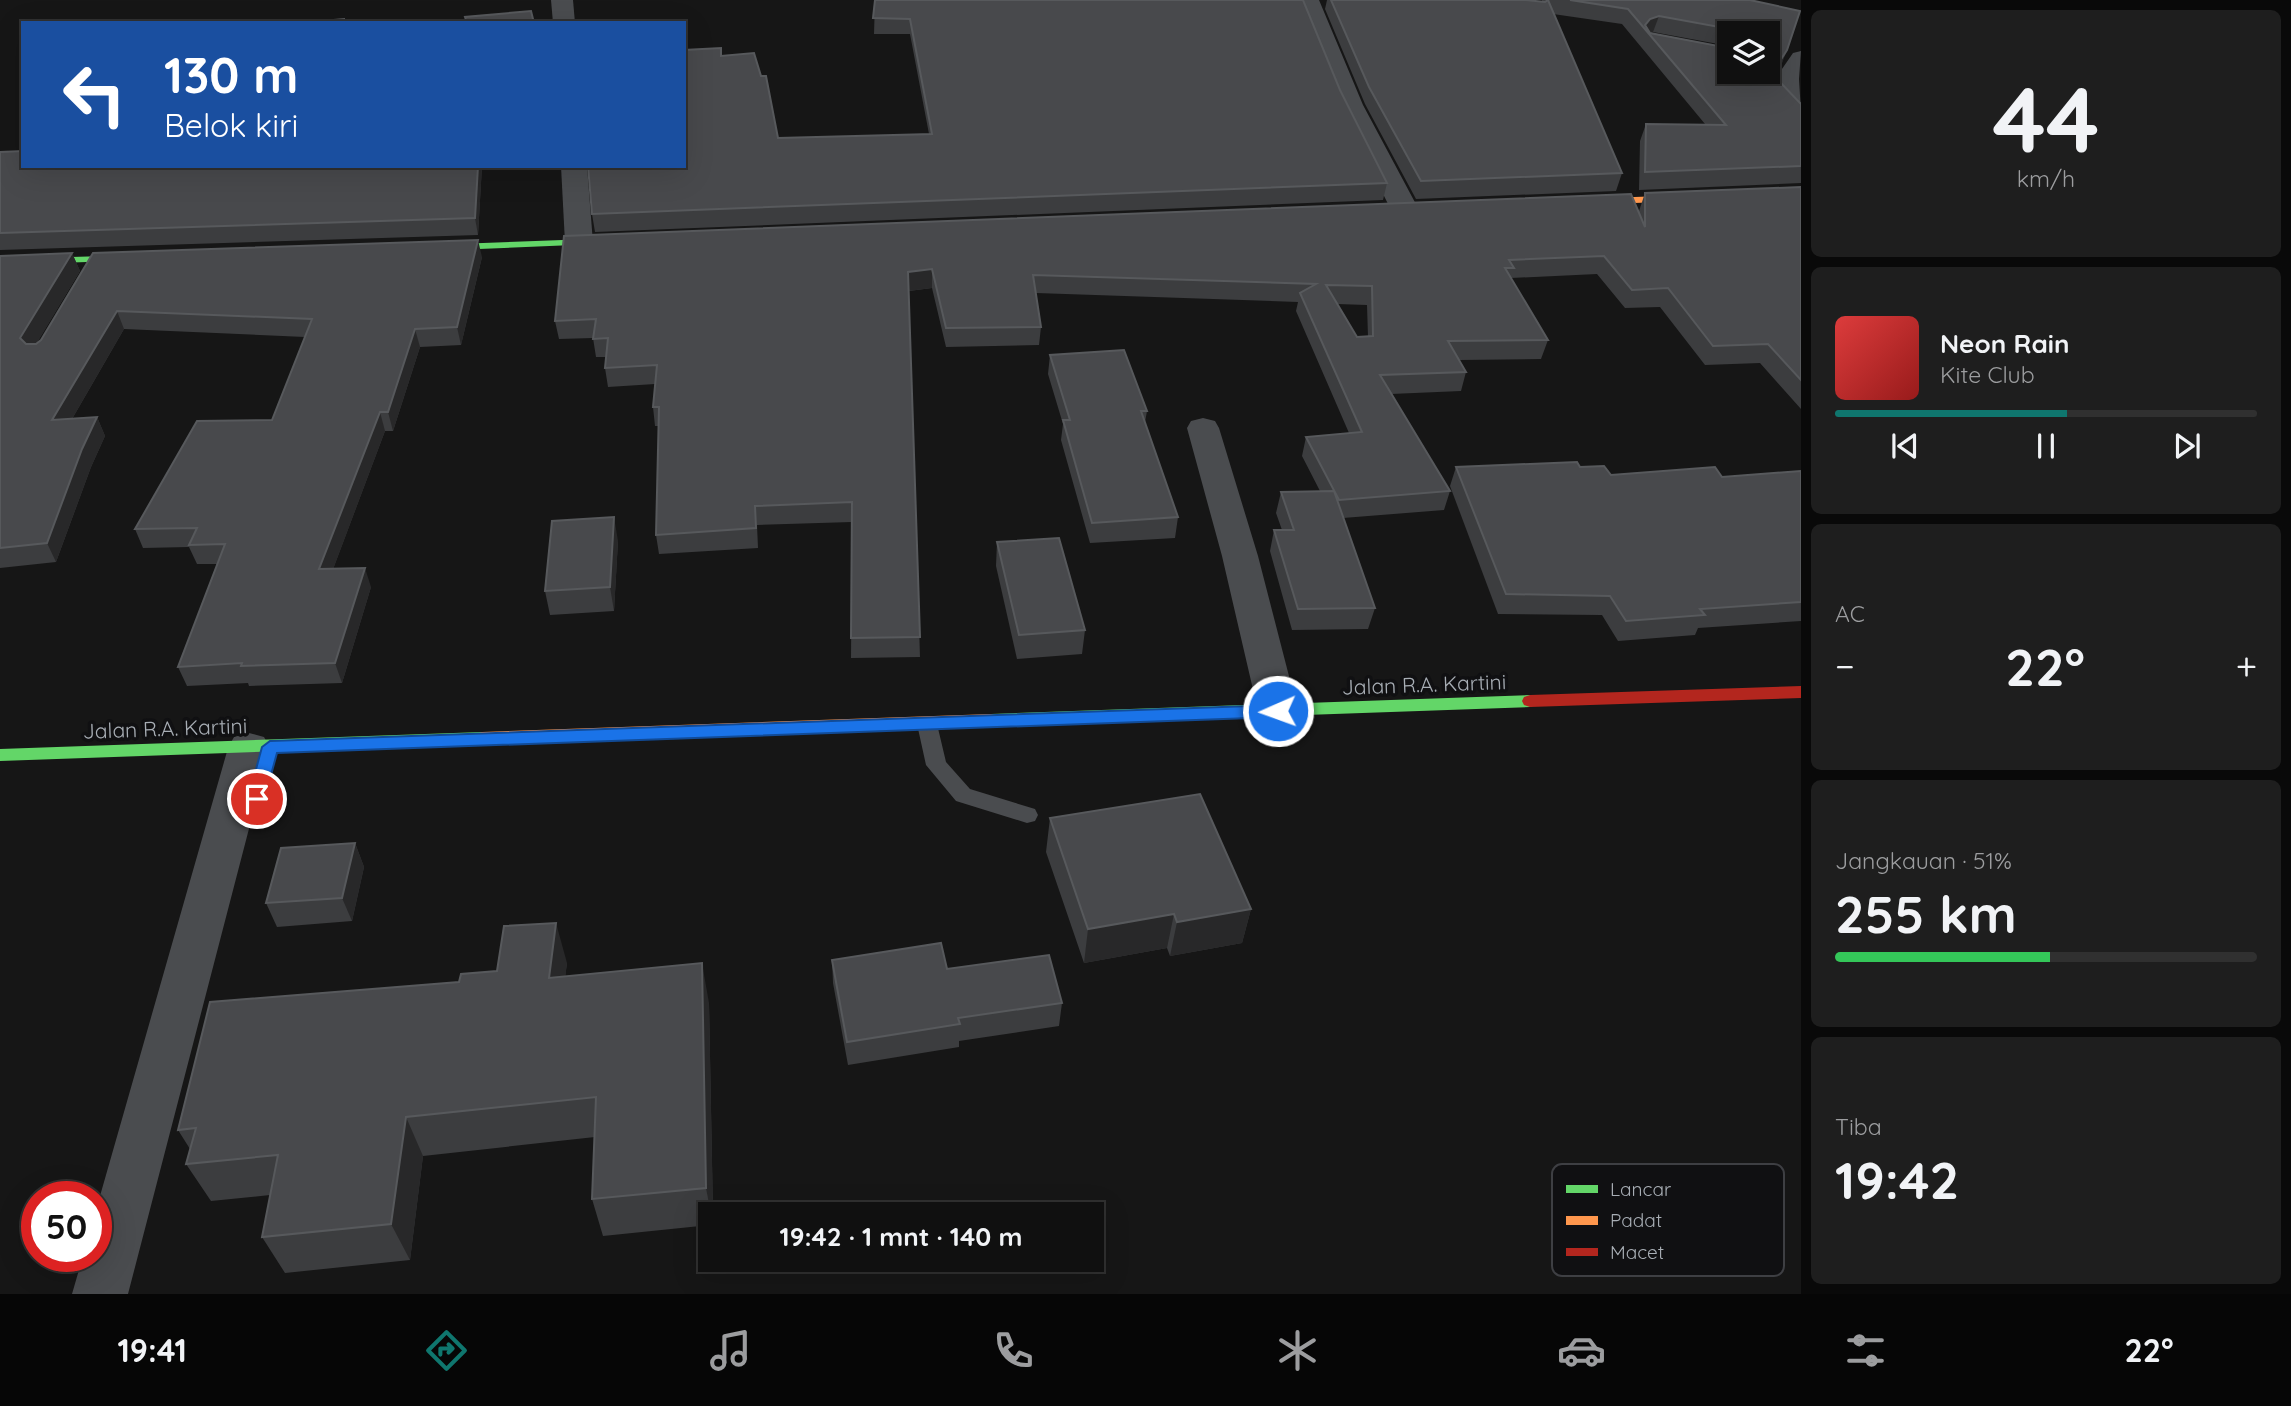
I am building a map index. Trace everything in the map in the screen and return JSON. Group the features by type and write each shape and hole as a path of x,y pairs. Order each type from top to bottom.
{"main road":[{"path":"1558,202 1801,194"},
{"path":"414,248 635,240"},
{"path":"0,262 94,264 152,257"},
{"name":"Jalan R.A. Kartini","path":"0,755 1801,692"}],"street":[{"path":"562,0 564,21"},
{"path":"1308,0 1351,105 1406,208"},
{"path":"1795,69 1790,96 1801,105"},
{"path":"574,168 579,243"},
{"path":"1203,428 1240,556 1278,711"},
{"path":"100,1294 260,747"},
{"path":"128,1294 260,747"}],"lane":[{"path":"927,723 936,765 963,795 1027,815"}],"building":[{"path":"875,0 1303,0 1340,90 1387,183 592,214 588,168 686,168 686,50 721,48 721,56 754,53 761,76 766,76 778,138 932,134 910,19 873,18"},
{"path":"1331,0 1548,0 1622,173 1421,181 1369,87"},
{"path":"1570,0 1750,0 1800,11 1787,50 1780,61 1780,21 1717,21 1717,27 1659,16 1650,19 1645,25 1650,33 1717,46 1717,84 1780,82 1801,104 1801,166 1645,172 1646,124 1726,125 1628,9"},
{"path":"531,11 534,21 451,21 466,20 465,17"},
{"path":"21,151 21,168 478,168 475,218 0,233 0,152"},
{"path":"1801,187 1801,380 1768,344 1713,346 1668,288 1632,290 1604,256 1509,260 1514,268 1505,268 1548,340 1448,341 1466,372 1380,375 1450,491 1339,500 1306,437 1362,432 1300,293 1316,284 1033,275 1041,327 946,328 932,269 908,272 920,637 851,638 852,502 755,506 756,528 656,535 659,407 653,407 657,365 605,368 608,338 593,339 596,319 555,321 564,236 1631,194 1645,227 1645,193","holes":["1326,285 1372,286 1373,336 1357,337"]},
{"path":"478,240 457,327 415,329 388,412 380,412 319,569 365,568 335,663 241,666 242,663 178,667 225,544 189,545 197,528 135,529 197,421 272,420 312,319 117,311 52,420 97,417 82,449 47,543 0,548 0,256 72,253 20,338 26,344 36,344 41,340 93,253"},
{"path":"1124,350 1147,411 1141,411 1178,517 1092,523 1063,420 1070,420 1050,355"},
{"path":"1577,462 1580,467 1604,466 1611,475 1715,467 1722,477 1801,471 1801,602 1700,609 1705,615 1626,621 1610,596 1506,594 1456,467"},
{"path":"1334,491 1375,608 1298,609 1274,530 1294,530 1281,492"},
{"path":"614,517 610,587 545,591 552,521"},
{"path":"1059,538 1085,630 1019,635 997,542"},
{"path":"1200,794 1251,909 1177,922 1174,914 1088,929 1050,818"},
{"path":"355,843 342,898 266,903 281,848"},
{"path":"556,923 549,978 702,963 706,1188 592,1199 596,1097 406,1117 391,1224 262,1237 278,1155 186,1164 196,1128 178,1130 210,1002 459,982 461,974 497,971 504,926"},
{"path":"941,943 947,969 1049,955 1062,1003 958,1018 960,1024 847,1042 832,960"}],"traffic: fast":[{"path":"429,248 617,241"},
{"path":"0,262 141,258"},
{"path":"991,720 1530,701"},
{"path":"0,755 482,738"}],"traffic: slow":[{"path":"1579,202 1801,194"},
{"path":"482,738 991,720"}],"traffic: jam":[{"path":"1530,701 1801,692"}],"route":[{"path":"257,799 270,747 1278,711"}]}
